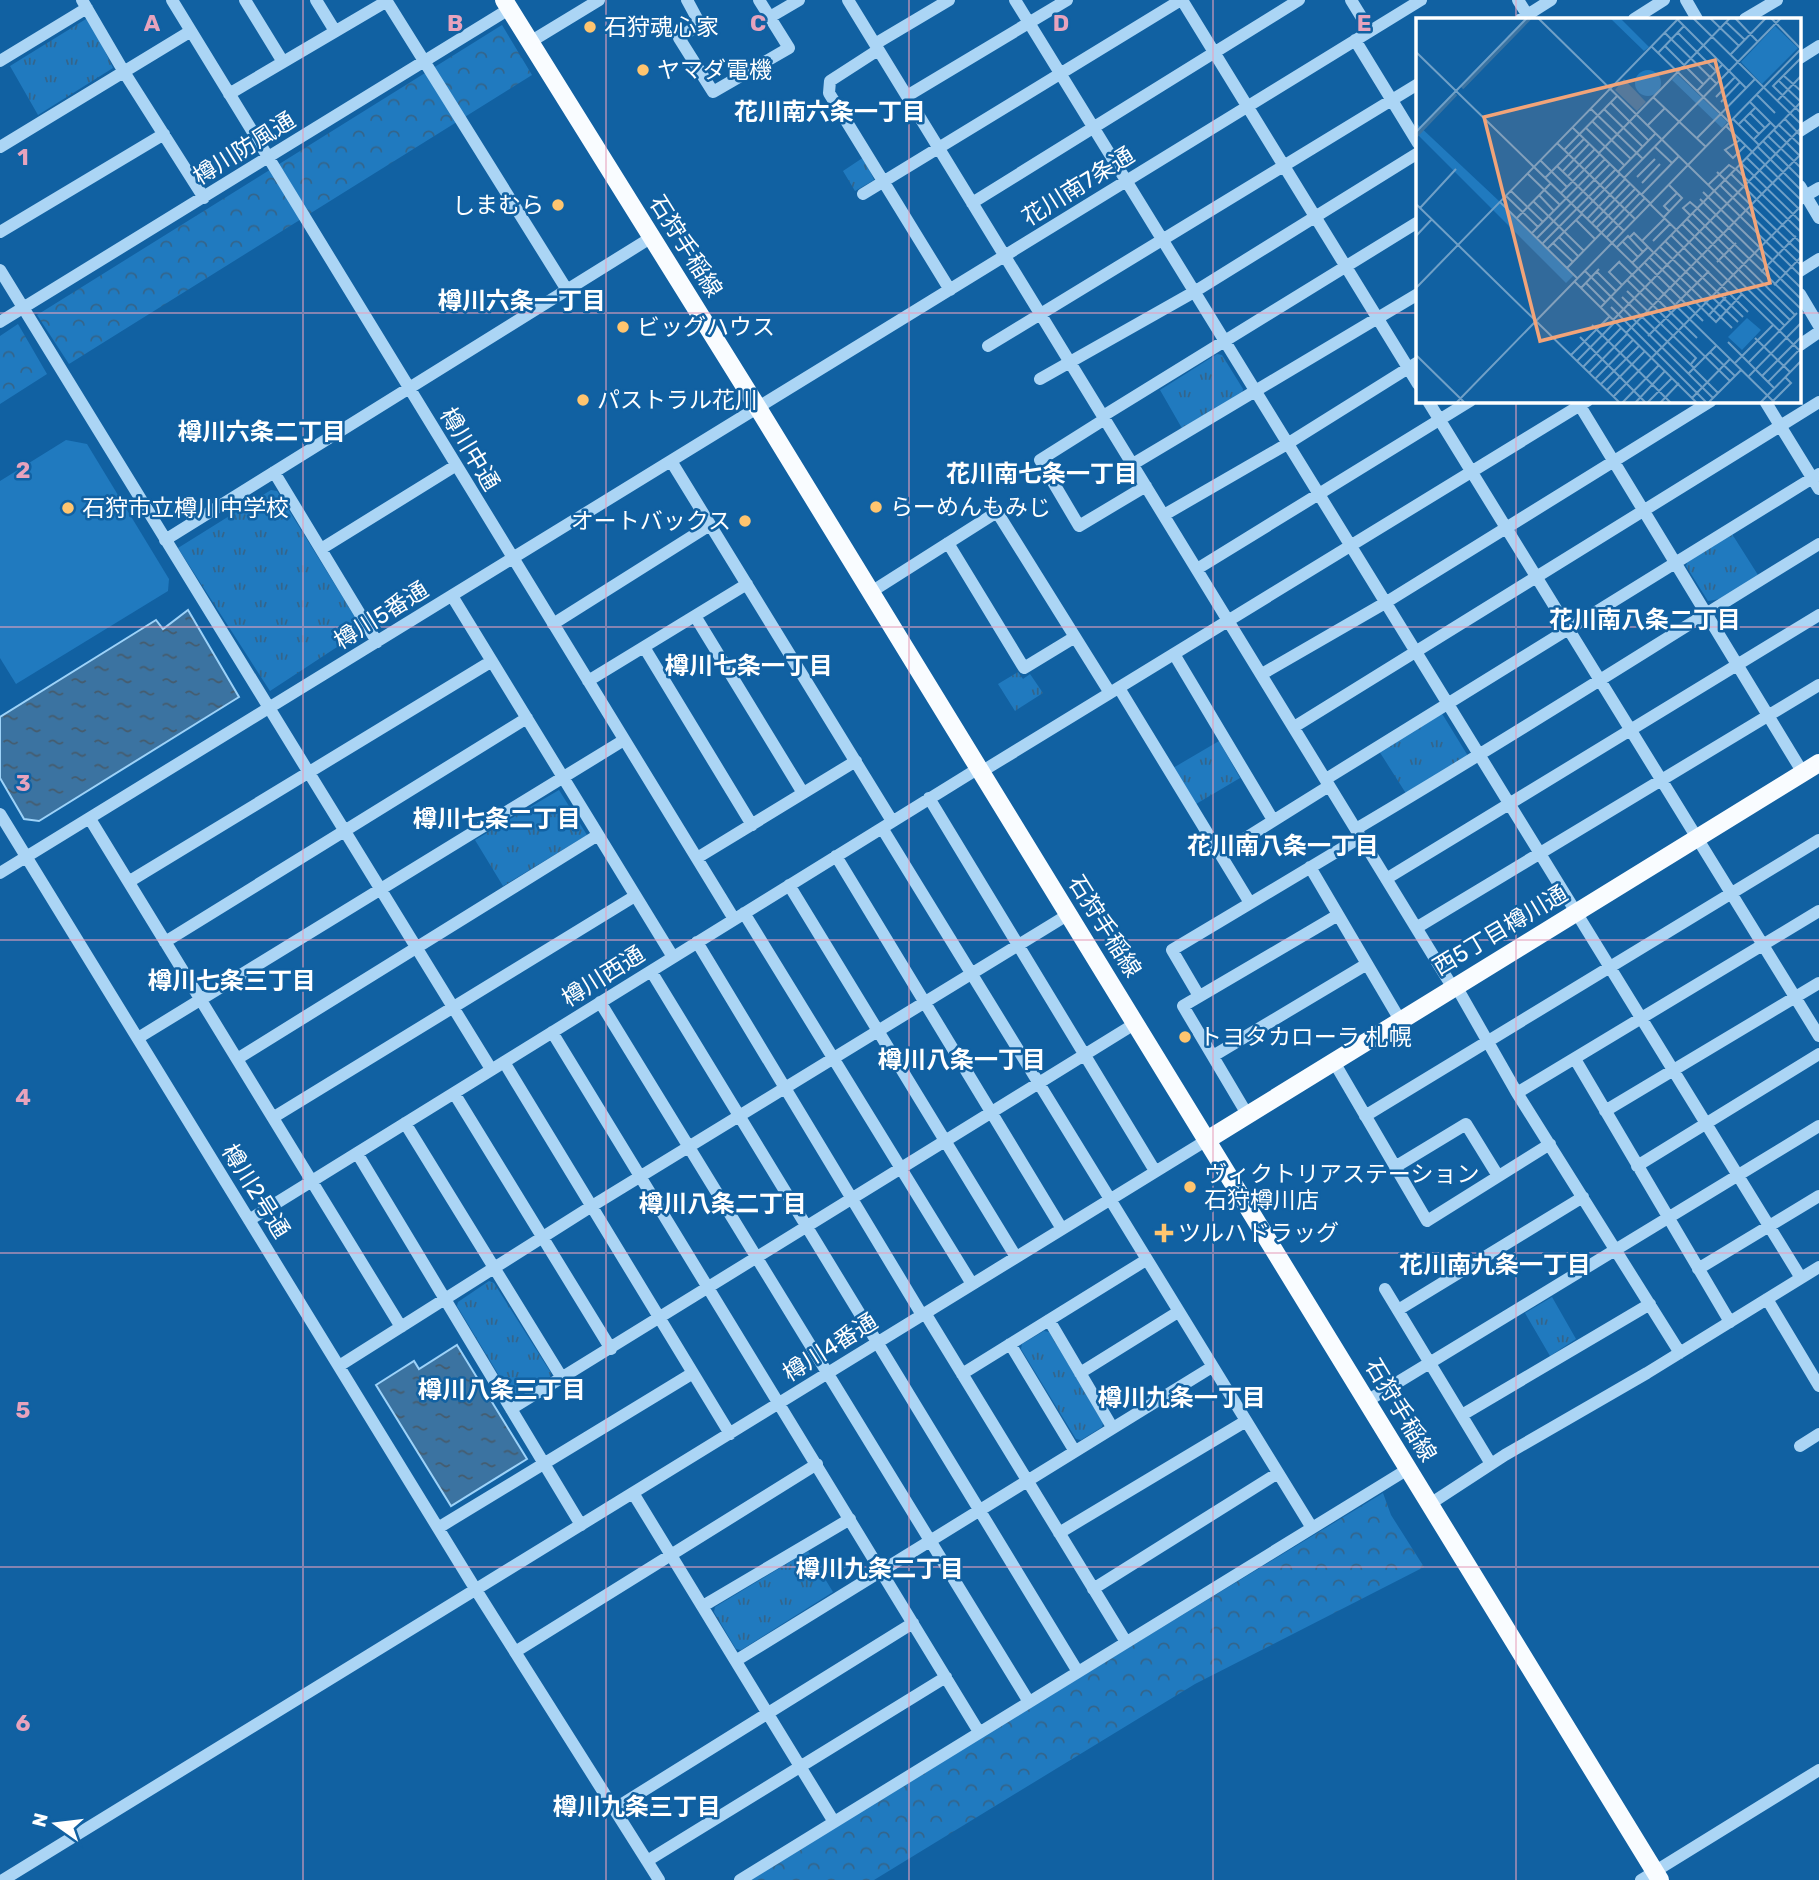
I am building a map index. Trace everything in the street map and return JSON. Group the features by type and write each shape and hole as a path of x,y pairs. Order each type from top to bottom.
{"main road":[{"name":"石狩手稲線","path":"507,5 1136,1023 1430,1504 1652,1877"},
{"name":"西5丁目樽川通","path":"1207,1140 1811,768"}],"street":[{"name":"樽川中通","path":"172,0 697,858 739,916 832,1059 972,1284"},
{"path":"246,0 284,62"},
{"path":"316,0 335,31"},
{"path":"530,42 598,0"},
{"path":"687,0 700,24 679,37 713,92 789,48 759,0"},
{"path":"770,18 799,0"},
{"path":"848,0 1416,928 1488,1041 1517,1093 1680,1353"},
{"path":"948,0 830,81 829,93 950,290"},
{"path":"1014,0 1801,1278"},
{"path":"907,96 1068,0"},
{"path":"863,194 1181,0 1378,318 1413,365 1287,444 1164,515"},
{"path":"972,203 1299,0"},
{"path":"1351,0 1370,31"},
{"name":"花川南7条通","path":"758,408 1420,0"},
{"path":"1518,0 1526,18 1551,0"},
{"path":"1636,18 1664,0"},
{"path":"1685,0 1696,18"},
{"path":"1747,18 1777,0"},
{"path":"229,94 387,1 567,290"},
{"path":"0,61 85,4 124,72 204,198"},
{"name":"樽川防風通","path":"0,322 424,62 507,5"},
{"path":"0,147 191,31"},
{"path":"1355,40 1416,140"},
{"path":"1801,57 1819,46"},
{"path":"988,346 1416,85"},
{"path":"1801,130 1819,119"},
{"path":"0,232 164,135"},
{"path":"1040,379 1194,292 1416,154"},
{"path":"1819,188 1802,194 1819,218"},
{"path":"1146,485 1079,526 1040,460 1224,341 1416,223"},
{"path":"164,540 652,237"},
{"path":"1801,270 1819,259"},
{"path":"0,270 379,891 491,1069"},
{"path":"1133,464 1416,295"},
{"path":"1801,297 1819,326"},
{"path":"1801,344 1819,332"},
{"path":"1429,402 1819,1036"},
{"path":"1197,569 1468,402"},
{"path":"1581,402 1644,512 1769,717 1811,768"},
{"name":"樽川西通","path":"249,1220 929,798 1115,691 1581,402"},
{"path":"1262,674 1385,603 1709,402"},
{"path":"1220,854 1447,703 1675,562 1817,480 1766,402"},
{"path":"1294,727 1819,402"},
{"name":"樽川5番通","path":"0,873 758,408"},
{"path":"671,461 856,761 887,824 970,975 1312,1528"},
{"path":"321,549 455,466"},
{"path":"274,472 377,642"},
{"path":"871,592 997,512 1075,637 1115,691 1250,903"},
{"path":"553,624 710,525"},
{"path":"948,543 1024,668 1075,637"},
{"path":"1199,996 1172,950 1310,867 1358,833 1600,678 1819,544"},
{"path":"588,681 747,584"},
{"path":"452,596 673,957"},
{"path":"1386,879 1819,615"},
{"path":"695,616 803,793"},
{"path":"644,647 752,825"},
{"path":"1174,654 1273,820"},
{"path":"130,881 492,661"},
{"path":"1416,928 1541,856 1819,685"},
{"path":"165,942 527,718"},
{"path":"138,1038 624,740"},
{"path":"697,858 856,761"},
{"path":"929,798 1156,1171"},
{"name":"樽川2号通","path":"0,814 476,1590 659,1880"},
{"path":"90,819 401,1327"},
{"path":"237,1059 598,835"},
{"path":"1365,1116 1819,840"},
{"path":"836,856 1062,1229"},
{"path":"1310,867 1400,1020"},
{"path":"789,885 1016,1257"},
{"path":"274,1117 635,896"},
{"path":"1517,1093 1819,911"},
{"path":"339,1366 592,1206 1069,914"},
{"path":"1247,1114 1183,1006 1338,915"},
{"path":"697,942 1126,1642"},
{"path":"1213,1056 1367,964"},
{"path":"650,971 1078,1672"},
{"path":"1605,1111 1819,984"},
{"path":"600,1002 1029,1702"},
{"path":"511,1409 710,1289 1136,1023"},
{"path":"552,1032 979,1732"},
{"path":"1637,1166 1819,1054"},
{"path":"1575,1059 1730,1322"},
{"path":"504,1062 730,1433"},
{"path":"1334,1062 1427,1221 1550,1144"},
{"path":"454,1093 611,1349"},
{"path":"405,1123 562,1378"},
{"path":"1395,1167 1466,1124 1498,1177"},
{"path":"1367,1401 1819,1126"},
{"name":"樽川4番通","path":"3,1880 1207,1140"},
{"path":"357,1153 581,1525"},
{"path":"1698,1269 1819,1196"},
{"path":"1398,1310 1583,1197"},
{"path":"962,1374 1146,1260"},
{"path":"1430,1504 1491,1464 1819,1268"},
{"path":"1385,1289 1491,1464"},
{"path":"1767,1299 1819,1386"},
{"path":"1462,1415 1650,1304"},
{"path":"1080,1373 1178,1311"},
{"path":"1049,1320 1112,1427"},
{"path":"1010,1344 1074,1450"},
{"path":"737,1660 1212,1367"},
{"path":"438,1528 693,1373"},
{"path":"1059,1533 1246,1421"},
{"path":"1800,1446 1819,1434"},
{"path":"515,1652 817,1464"},
{"path":"740,1880 1408,1469"},
{"path":"1093,1589 1278,1473"},
{"path":"633,1493 834,1822"},
{"path":"703,1606 850,1518"},
{"path":"614,1809 913,1623"},
{"path":"647,1861 946,1677"},
{"path":"1652,1877 1819,1770"}],"green space":[{"path":"86,19 90,20 113,68 38,115 10,66"},
{"path":"502,25 532,75 69,364 37,315"},
{"path":"864,157 874,180 855,191 843,171"},
{"path":"18,324 47,374 0,404 0,336"},
{"path":"1217,354 1222,355 1243,389 1242,393 1183,430 1160,390"},
{"name":"石狩市立樽川中学校","path":"66,440 87,444 169,579 168,591 16,684 0,658 0,481"},
{"path":"271,490 277,491 363,630 270,691 178,548"},
{"path":"1732,534 1758,575 1732,597 1708,601 1686,566 1688,560"},
{"path":"1018,672 1023,679 1030,674 1043,693 1015,711 998,684"},
{"path":"1441,712 1468,756 1407,795 1379,751"},
{"path":"1219,741 1240,778 1196,804 1173,768"},
{"path":"559,790 587,835 503,886 475,840"},
{"path":"489,1281 494,1283 551,1373 550,1377 517,1398 512,1397 457,1306 458,1302"},
{"path":"1552,1297 1576,1339 1550,1356 1525,1313"},
{"path":"1044,1331 1049,1332 1103,1423 1102,1427 1081,1440 1076,1439 1021,1349 1022,1344"},
{"path":"1383,1493 1391,1515 1424,1567 1195,1684 874,1880 747,1880"},
{"path":"808,1551 833,1592 741,1650 736,1649 714,1612 715,1607"}],"water":[{"path":"188,610 239,697 39,821 24,819 0,778 0,717 156,620 163,629"},
{"path":"457,1345 527,1459 451,1506 376,1385 414,1361 419,1369"}],"place":[{"name":"石狩魂心家","path":"590,27"},
{"name":"ヤマダ電機","path":"643,70"},
{"name":"しまむら","path":"558,205"},
{"name":"ビッグハウス","path":"623,327"},
{"name":"パストラル花川","path":"583,400"},
{"name":"らーめんもみじ","path":"876,507"},
{"name":"石狩市立樽川中学校","path":"68,508"},
{"name":"オートバックス","path":"745,521"},
{"name":"トヨタカローラ 札幌","path":"1185,1037"},
{"name":"ヴィクトリアステーション 石狩樽川店","path":"1190,1187"},
{"name":"ツルハドラッグ","path":"1164,1233"}],"district":[{"name":"花川南六条一丁目","path":"830,112"},
{"name":"樽川六条一丁目","path":"522,301"},
{"name":"樽川六条二丁目","path":"262,432"},
{"name":"花川南七条一丁目","path":"1042,474"},
{"name":"花川南八条二丁目","path":"1645,620"},
{"name":"樽川七条一丁目","path":"749,666"},
{"name":"樽川七条二丁目","path":"497,819"},
{"name":"花川南八条一丁目","path":"1283,846"},
{"name":"樽川七条三丁目","path":"232,981"},
{"name":"樽川八条一丁目","path":"962,1060"},
{"name":"樽川八条二丁目","path":"723,1204"},
{"name":"花川南九条一丁目","path":"1495,1265"},
{"name":"樽川八条三丁目","path":"502,1390"},
{"name":"樽川九条一丁目","path":"1182,1398"},
{"name":"樽川九条二丁目","path":"880,1569"},
{"name":"樽川九条三丁目","path":"637,1807"}]}
